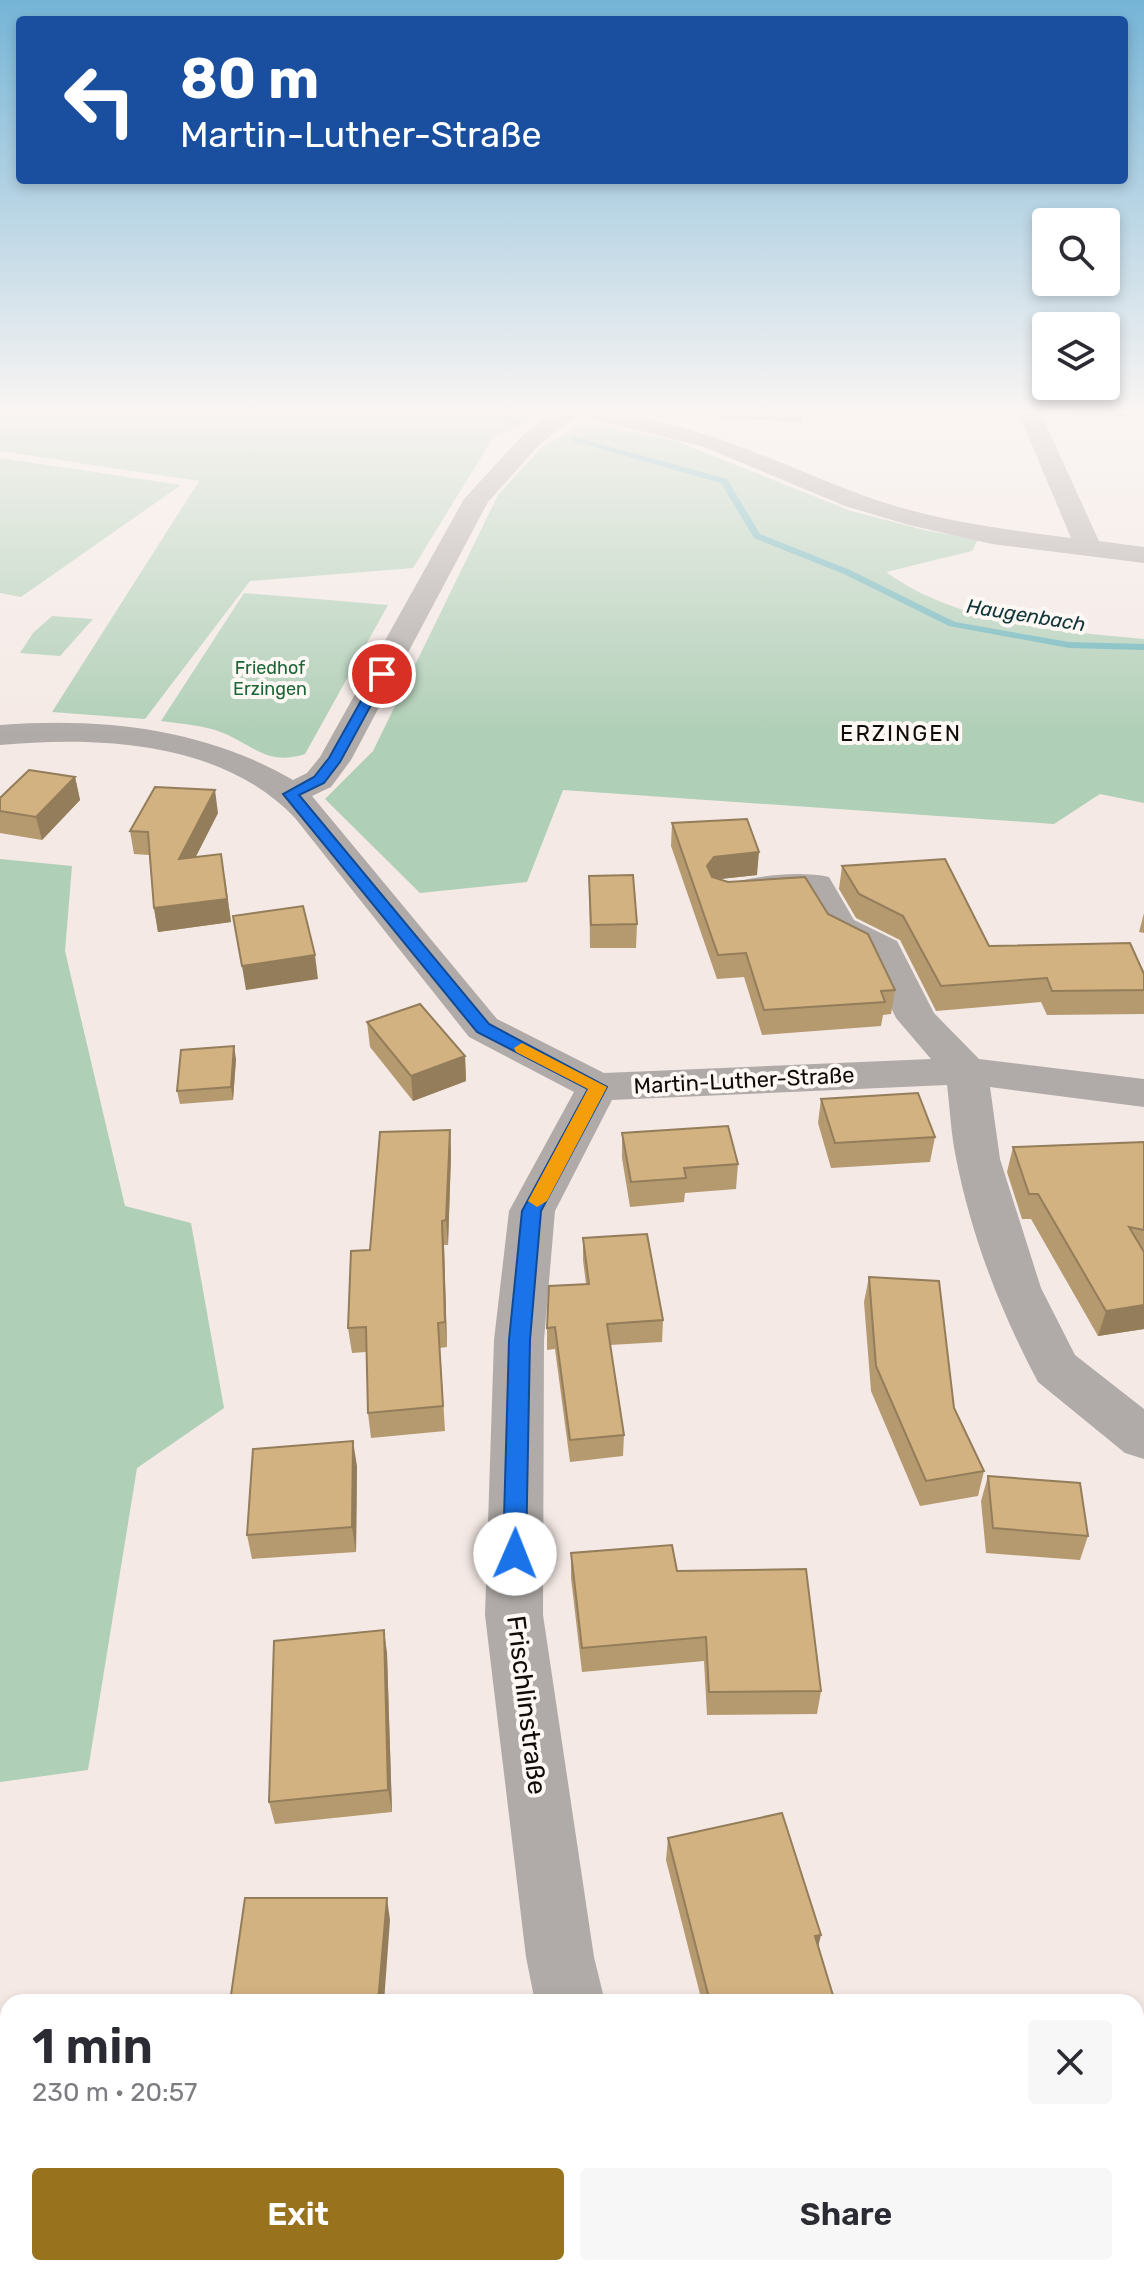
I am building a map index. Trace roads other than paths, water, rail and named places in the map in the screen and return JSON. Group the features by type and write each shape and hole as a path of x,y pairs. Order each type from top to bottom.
{"street":[{"path":"290,794 319,780 335,760 465,520"},
{"path":"919,520 992,536 1144,555"},
{"path":"1077,520 1089,548"},
{"name":"Martin-Luther-Straße","path":"0,735 58,729 186,747 242,766 282,787 307,811 483,1028 598,1087 966,1071 1144,1093"},
{"path":"726,891 816,885 839,927 883,949 916,1018 966,1071 978,1159 1017,1288 1056,1368 1144,1438"},
{"name":"Frischlinstraße","path":"568,1994 560,1957 514,1615 519,1340 532,1211 598,1087"}],"waterway":[{"name":"Haugenbach","path":"748,520 757,536 847,572 952,624 1069,645 1144,647"}],"district":[{"name":"ERZINGEN","path":"901,733"}],"park label":[{"name":"Friedhof Erzingen","path":"270,678"}]}
